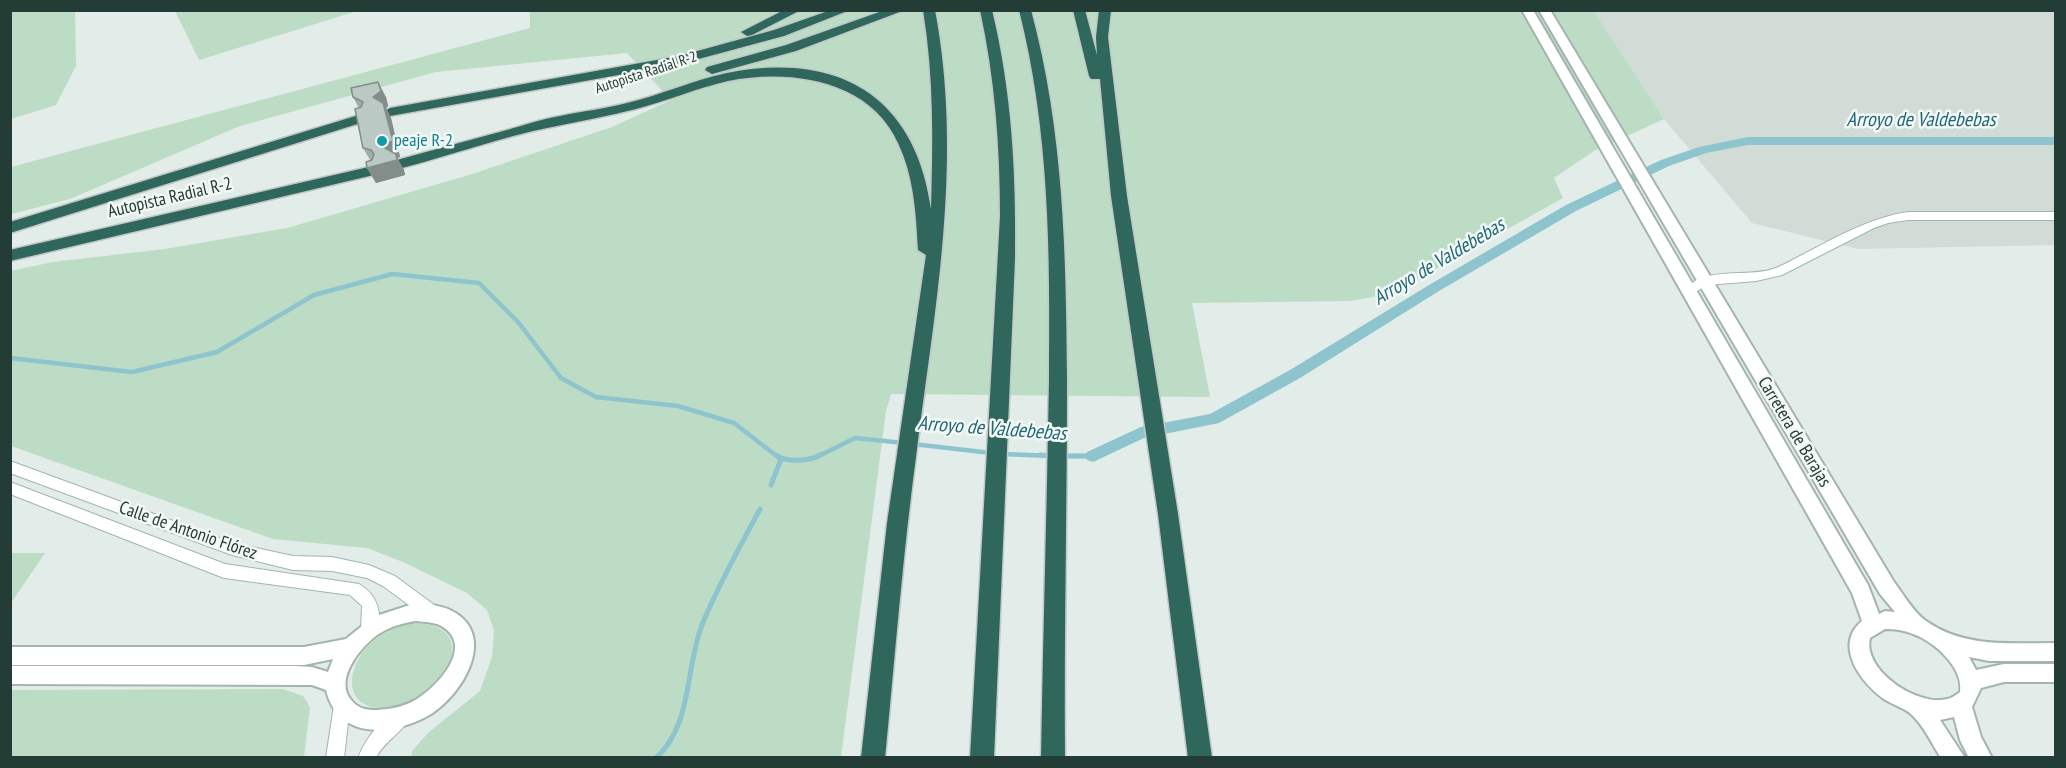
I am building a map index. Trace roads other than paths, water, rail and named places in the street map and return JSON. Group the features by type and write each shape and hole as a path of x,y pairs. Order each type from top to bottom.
{"highway":[{"path":"601,73 719,42 756,29 795,10"},
{"name":"Autopista Radial R-2","path":"390,112 680,60 779,33 844,10"},
{"name":"Autopista Radial R-2","path":"402,163 554,122 704,72 791,48 899,10"},
{"path":"873,758 897,523 938,224 942,176 942,127 936,49 929,10"},
{"path":"982,758 984,675 1007,277 1008,163 1002,90 987,10"},
{"path":"1025,10 1042,82 1051,143 1056,237 1058,399 1053,758"},
{"path":"1079,10 1098,84 1119,196 1168,514 1200,758"},
{"path":"1105,10 1102,37 1119,196"},
{"path":"554,122 648,102 702,83 752,74 810,75 854,88 870,98 890,117 913,161 921,189 924,214 928,300"},
{"name":"Autopista Radial R-2","path":"10,228 362,118"},
{"name":"Autopista Radial R-2","path":"10,256 373,171"}],"street":[{"name":"Carretera de Barajas","path":"1527,10 1861,591 1872,623"},
{"name":"Carretera de Barajas","path":"1544,10 1887,588 1918,626"},
{"path":"1689,292 1704,281 1756,277 1778,272 1886,219 1908,216 2055,216"},
{"name":"Calle de Antonio Flórez","path":"10,467 232,549 293,563 332,564 369,572 389,581 431,612"},
{"name":"Calle de Antonio Flórez","path":"10,488 224,571 353,589 365,595 371,605 369,631"},
{"path":"335,758 342,705 336,684 340,666 351,647 369,631 400,615 431,612 444,615 455,622 462,632 465,644 464,658 452,682 430,703 401,717 383,721 366,720 352,714 342,705"},
{"path":"1893,620 1918,626 1946,644 1962,662 1970,681 1971,691 1961,705 1950,710 1935,710 1919,707 1900,698 1883,687 1869,672 1860,657 1858,642 1862,631 1872,623 1893,620"},
{"path":"1946,644 1989,652 2055,652"},
{"path":"10,656 304,656 351,647"},
{"path":"1970,681 2004,674 2055,673"},
{"path":"10,675 295,675 312,676 336,684"},
{"path":"1961,705 1971,740 1981,758"},
{"path":"1919,707 1954,758"},
{"path":"367,758 370,748 383,732 401,717"}],"waterway":[{"name":"Arroyo de Valdebebas","path":"1093,456 1141,433 1214,419 1295,374 1434,288 1571,208 1665,163 1703,150 1748,141 2056,141"},
{"name":"Arroyo de Valdebebas","path":"10,358 132,372 217,352 314,295 392,274 479,283 518,322 561,378 596,397 678,406 734,423 778,457"},
{"name":"Arroyo de Valdebebas","path":"817,457 855,438 904,443"},
{"name":"Arroyo de Valdebebas","path":"913,444 991,453"},
{"name":"Arroyo de Valdebebas","path":"1002,454 1054,456 1040,455"},
{"name":"Arroyo de Valdebebas","path":"776,455 780,458 798,460 820,455"},
{"name":"Arroyo de Valdebebas","path":"1062,456 1093,456"},
{"path":"771,485 781,459"},
{"path":"656,758 668,744 682,712 697,642 708,610 760,509"}],"place":[{"name":"peaje R-2","path":"382,141"}]}
